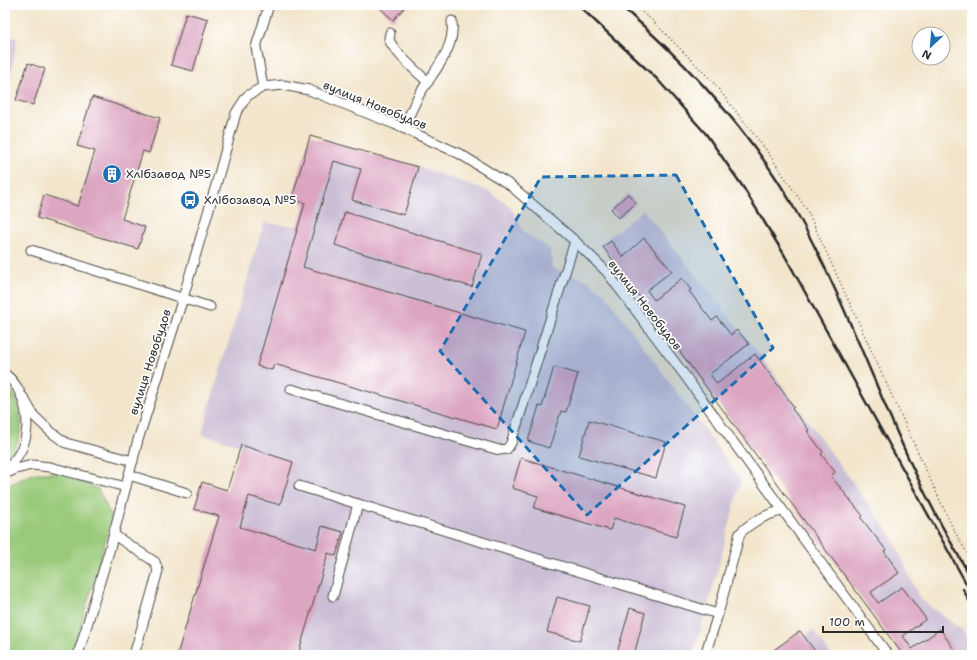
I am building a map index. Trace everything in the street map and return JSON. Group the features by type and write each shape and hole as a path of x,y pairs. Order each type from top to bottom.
{"street":[{"path":"263,87 256,47 269,5"},
{"path":"403,128 419,96 448,49 453,30 452,21"},
{"path":"390,33 390,41 398,52 428,82"},
{"name":"вулиця Новобудов","path":"78,655 114,535 140,433 183,298 236,112 248,96 263,87 283,85 309,90 403,128 460,154 510,185 575,241 606,271 683,373 888,655"},
{"path":"291,389 499,450 507,449 511,443 575,241"},
{"path":"31,250 210,307"},
{"path":"5,374 10,377 34,416 51,432 66,443 133,461"},
{"path":"5,471 16,461 24,445 28,425 23,397"},
{"path":"5,474 16,469 32,465 50,467 126,487"},
{"path":"129,475 187,493"},
{"path":"299,486 718,614"},
{"path":"333,596 358,504"},
{"path":"705,655 740,533 758,520 771,513 782,510"},
{"path":"114,535 156,562 158,571 134,655"}],"path":[{"path":"633,5 653,22 713,82 767,151 807,210 954,532 972,561"}],"highlighted area":[{"path":"676,175 773,348 587,515 440,351 541,177"}],"shaded area":[{"path":"5,5 12,5 8,37 17,38 5,109"},
{"path":"310,136 418,167 487,190 510,206 524,232 550,249 552,268 587,280 605,294 741,480 712,591 693,655 177,655 241,445 202,434 264,223 298,226 305,203 292,199"},
{"path":"643,210 761,356 892,537 920,599 963,631 972,647 972,655 912,655 856,586 601,244"},
{"path":"813,630 831,655 781,655"}],"green space":[{"path":"5,382 17,402 21,423 17,443 5,463"},
{"path":"35,473 61,473 98,489 112,518 72,655 5,655 5,487"}],"building":[{"path":"377,5 407,5 393,20"},
{"path":"186,13 208,19 193,71 171,65"},
{"path":"28,63 45,69 33,105 16,100"},
{"name":"Хлібзавод №5","path":"92,97 160,118 149,153 143,151 122,219 145,227 138,249 37,218 44,195 78,206 95,151 77,146"},
{"path":"310,136 418,167 404,215 352,200 361,169 334,161 303,267 525,332 497,429 274,364 272,370 257,366 305,203 292,199"},
{"path":"628,194 636,203 619,218 611,209"},
{"path":"345,212 482,254 472,287 335,245"},
{"path":"644,238 672,271 647,290 654,300 682,278 691,290 689,291 712,321 717,317 731,335 737,330 749,344 710,374 717,384 755,354 794,407 792,409 809,430 807,431 823,452 821,454 835,472 831,476 863,516 861,518 886,550 884,551 899,573 871,592 878,603 902,587 926,619 903,636 912,649 940,629 958,655 903,655 603,247 611,241 623,257"},
{"path":"554,367 578,374 566,412 561,411 549,448 528,441 539,406 542,407"},
{"path":"589,420 666,442 656,478 579,456"},
{"path":"241,445 293,462 280,505 249,496 240,527 316,549 322,526 343,532 336,556 328,553 298,655 177,655 219,516 194,509 202,482 227,490"},
{"path":"521,458 685,507 676,537 614,518 610,530 534,508 538,496 512,488"},
{"path":"557,597 590,606 580,641 547,632"},
{"path":"630,608 645,613 634,655 625,655 617,653"},
{"path":"800,631 818,655 767,655"}],"railway":[{"path":"578,5 657,79 706,134 743,187 785,256 972,594"},
{"path":"620,5 695,76 741,129 781,185 829,276 918,479 972,579"},
{"path":"963,589 972,606"}],"place":[{"name":"Хлібзавод №5","path":"112,174"},
{"name":"Хлібозавод №5","path":"190,200"}]}
